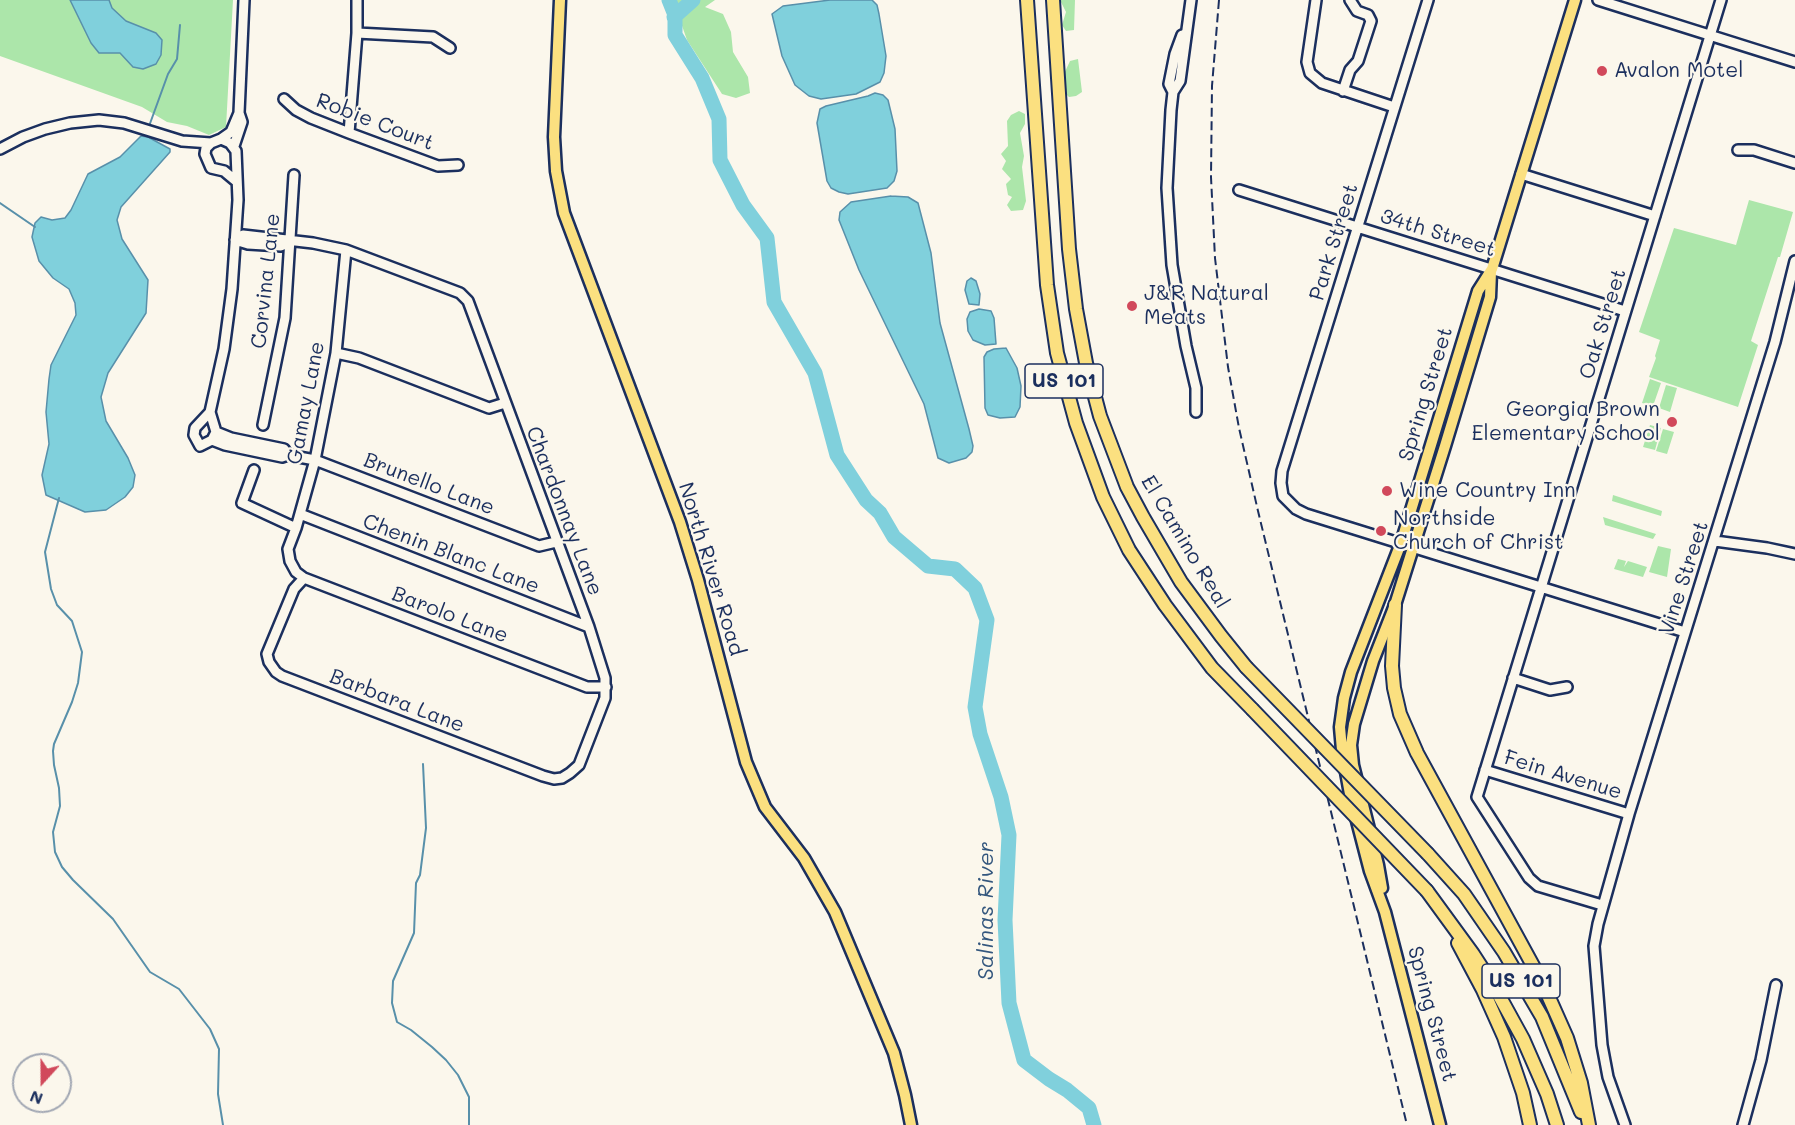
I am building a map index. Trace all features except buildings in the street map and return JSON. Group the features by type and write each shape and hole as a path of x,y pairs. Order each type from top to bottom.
{"highway":[{"name":"US 101","path":"1027,0 1047,285 1057,353 1076,423 1104,497 1129,550 1165,605 1212,668 1427,891 1441,910 1484,971 1517,1029 1557,1125"},
{"name":"El Camino Real","path":"1053,0 1069,249 1076,309 1086,363 1100,416 1127,487 1181,582 1246,667 1464,894 1504,952 1542,1017 1587,1125"},
{"path":"1395,605 1392,666 1400,714 1418,753 1544,984 1567,1038 1581,1083 1587,1125"},
{"path":"1441,910 1483,990 1504,1037 1523,1093 1530,1125"}],"main road":[{"name":"North River Road","path":"560,0 554,137 556,171 564,213 680,522 698,580 746,762 765,807 804,858 835,912 894,1053 911,1125"},
{"name":"Spring Street","path":"1386,912 1370,871 1350,794 1340,727 1344,698 1351,672 1401,543 1478,291 1491,269 1575,0"},
{"name":"Spring Street","path":"1440,1125 1386,912 1378,865 1358,788 1351,745 1359,704 1414,547 1490,297 1491,269"}],"street":[{"path":"206,160 206,148 231,132 239,113 244,0"},
{"path":"349,133 357,33 357,0"},
{"path":"1191,0 1180,81 1173,92 1167,188 1172,255 1186,346 1196,388 1196,412"},
{"path":"1316,0 1307,62 1310,73 1322,83 1343,92 1394,107"},
{"path":"1343,92 1350,70 1358,62 1371,21 1368,15 1357,11 1350,0"},
{"name":"Park Street","path":"1401,543 1296,509 1283,496 1281,483 1282,471 1428,0"},
{"path":"1598,0 1795,62"},
{"name":"Oak Street","path":"1602,905 1538,886 1529,878 1477,796 1721,0"},
{"path":"357,33 433,37 450,48"},
{"name":"Robie Court","path":"284,99 296,110 311,118 349,133 438,166 458,165"},
{"path":"214,436 210,412 224,349 232,289 238,200 234,146 241,129 242,122 239,113"},
{"path":"1,147 45,129 70,123 99,120 124,123 182,141 211,143"},
{"path":"221,139 234,146"},
{"path":"182,141 201,153 211,168 224,171 236,182"},
{"path":"1738,150 1754,150 1795,163"},
{"path":"224,171 235,163"},
{"path":"1521,174 1655,216"},
{"name":"Corvina Lane","path":"263,425 285,318 294,175"},
{"name":"34th Street","path":"1239,190 1625,311"},
{"path":"235,240 248,244 281,246 290,242 313,243 346,250"},
{"name":"Chardonnay Lane","path":"346,250 463,296 468,301 589,627 606,687"},
{"name":"Gamay Lane","path":"304,579 296,572 290,561 288,549 315,460 336,352 346,250"},
{"name":"Vine Street","path":"1625,1125 1608,1077 1602,1045 1594,946 1602,905 1775,342 1795,261"},
{"path":"336,352 359,358 489,408 505,403"},
{"name":"Brunello Lane","path":"210,412 195,428 194,435 200,446 214,436 225,445 282,457 288,455 315,460 539,546 556,542"},
{"path":"254,470 242,503 296,528"},
{"name":"Chenin Blanc Lane","path":"300,514 589,627"},
{"path":"1715,541 1795,554"},
{"path":"1401,543 1685,632"},
{"name":"Barolo Lane","path":"304,579 587,687 606,687"},
{"name":"Barbara Lane","path":"304,579 294,589 267,654 276,672 554,779 562,778 579,765 605,698 606,687"},
{"path":"1513,678 1550,690 1567,687"},
{"name":"Fein Avenue","path":"1485,770 1629,814"},
{"path":"1743,1125 1761,1060 1776,985"}],"green space":[{"path":"0,0 233,0 226,127 209,135 187,126 167,122 142,107 0,56"},
{"path":"673,0 715,0 705,7 723,14 731,32 733,52 748,77 750,93 736,98 722,94 687,40"},
{"path":"1060,0 1075,0 1074,30 1066,31 1062,25 1066,12"},
{"path":"1078,59 1082,92 1069,97 1060,88 1070,61"},
{"path":"1019,111 1025,114 1025,124 1020,133 1024,156 1022,167 1026,201 1023,210 1011,211 1007,205 1012,197 1008,195 1006,184 1011,179 1002,169 1006,161 1001,154 1008,146 1007,121 1011,115"},
{"path":"1749,200 1793,212 1751,341 1758,345 1738,407 1649,377 1660,340 1639,332 1674,228 1736,245"},
{"path":"1650,379 1661,383 1653,406 1642,403"},
{"path":"1666,385 1677,388 1670,412 1659,408"},
{"path":"1650,425 1661,428 1655,450 1643,447"},
{"path":"1663,429 1674,432 1667,454 1656,451"},
{"path":"1613,495 1662,511 1661,516 1612,501"},
{"path":"1603,517 1656,534 1653,539 1605,525"},
{"path":"1658,546 1671,549 1667,577 1649,572"},
{"path":"1618,559 1626,561 1624,567 1628,561 1647,567 1643,577 1614,569"}],"water":[{"path":"70,0 109,0 112,8 126,21 156,33 162,40 161,55 156,64 143,69 133,67 120,53 99,53 91,43"},
{"path":"830,0 872,0 877,5 886,56 884,73 880,82 856,94 821,99 809,96 795,85 782,56 772,14 783,6"},
{"path":"875,93 883,95 888,100 895,129 897,171 894,181 887,188 848,194 839,192 831,188 827,181 817,123 820,109"},
{"path":"141,136 148,137 170,149 170,152 121,207 117,220 122,239 148,280 146,313 108,373 101,397 106,421 128,458 135,475 133,487 125,497 106,510 85,512 46,495 42,475 49,444 46,412 51,365 76,315 75,303 69,289 53,278 39,261 32,237 35,223 41,217 52,220 65,218 88,174 120,157"},
{"path":"891,196 908,197 918,203 931,253 940,323 973,446 972,452 966,458 949,463 938,458 924,404 859,270 839,220 840,212 851,202"},
{"path":"971,278 976,281 980,294 979,305 969,304 965,290 967,281"},
{"path":"979,309 991,311 994,318 996,344 985,345 973,340 968,331 967,319 970,312"},
{"path":"1006,348 1017,368 1021,386 1020,407 1015,417 1000,418 988,415 985,408 984,357 987,352 994,349"}],"waterway":[{"name":"Salinas River","path":"669,0 675,15 675,35 702,78 719,119 720,160 743,205 767,238 774,302 815,373 837,455 866,500 880,513 894,537 928,566 955,569 975,588 987,620 975,707 980,734 1001,797 1009,835 1005,920 1009,1003 1024,1060 1089,1108 1094,1125"},
{"name":"Salinas River","path":"674,17 693,0"},
{"path":"148,129 168,74 177,59 180,25"},
{"path":"0,203 35,227"},
{"path":"59,498 45,552 51,589 57,605 72,621 82,652 78,683 53,751 60,806 53,832 55,852 62,867 73,880 113,919 150,972 179,989 210,1029 219,1049 218,1094 223,1125"},
{"path":"423,764 426,828 420,875 416,883 414,933 393,981 392,1003 397,1022 432,1047 458,1075 469,1097 469,1125"}],"railway":[{"path":"1219,0 1212,86 1211,177 1215,258 1228,367 1258,511 1407,1125"}],"place":[{"name":"Avalon Motel","path":"1602,71"},
{"name":"J&R Natural Meats","path":"1132,306"},
{"name":"Georgia Brown Elementary School","path":"1672,422"},
{"name":"Wine Country Inn","path":"1387,491"},
{"name":"Northside Church of Christ","path":"1381,531"}]}
